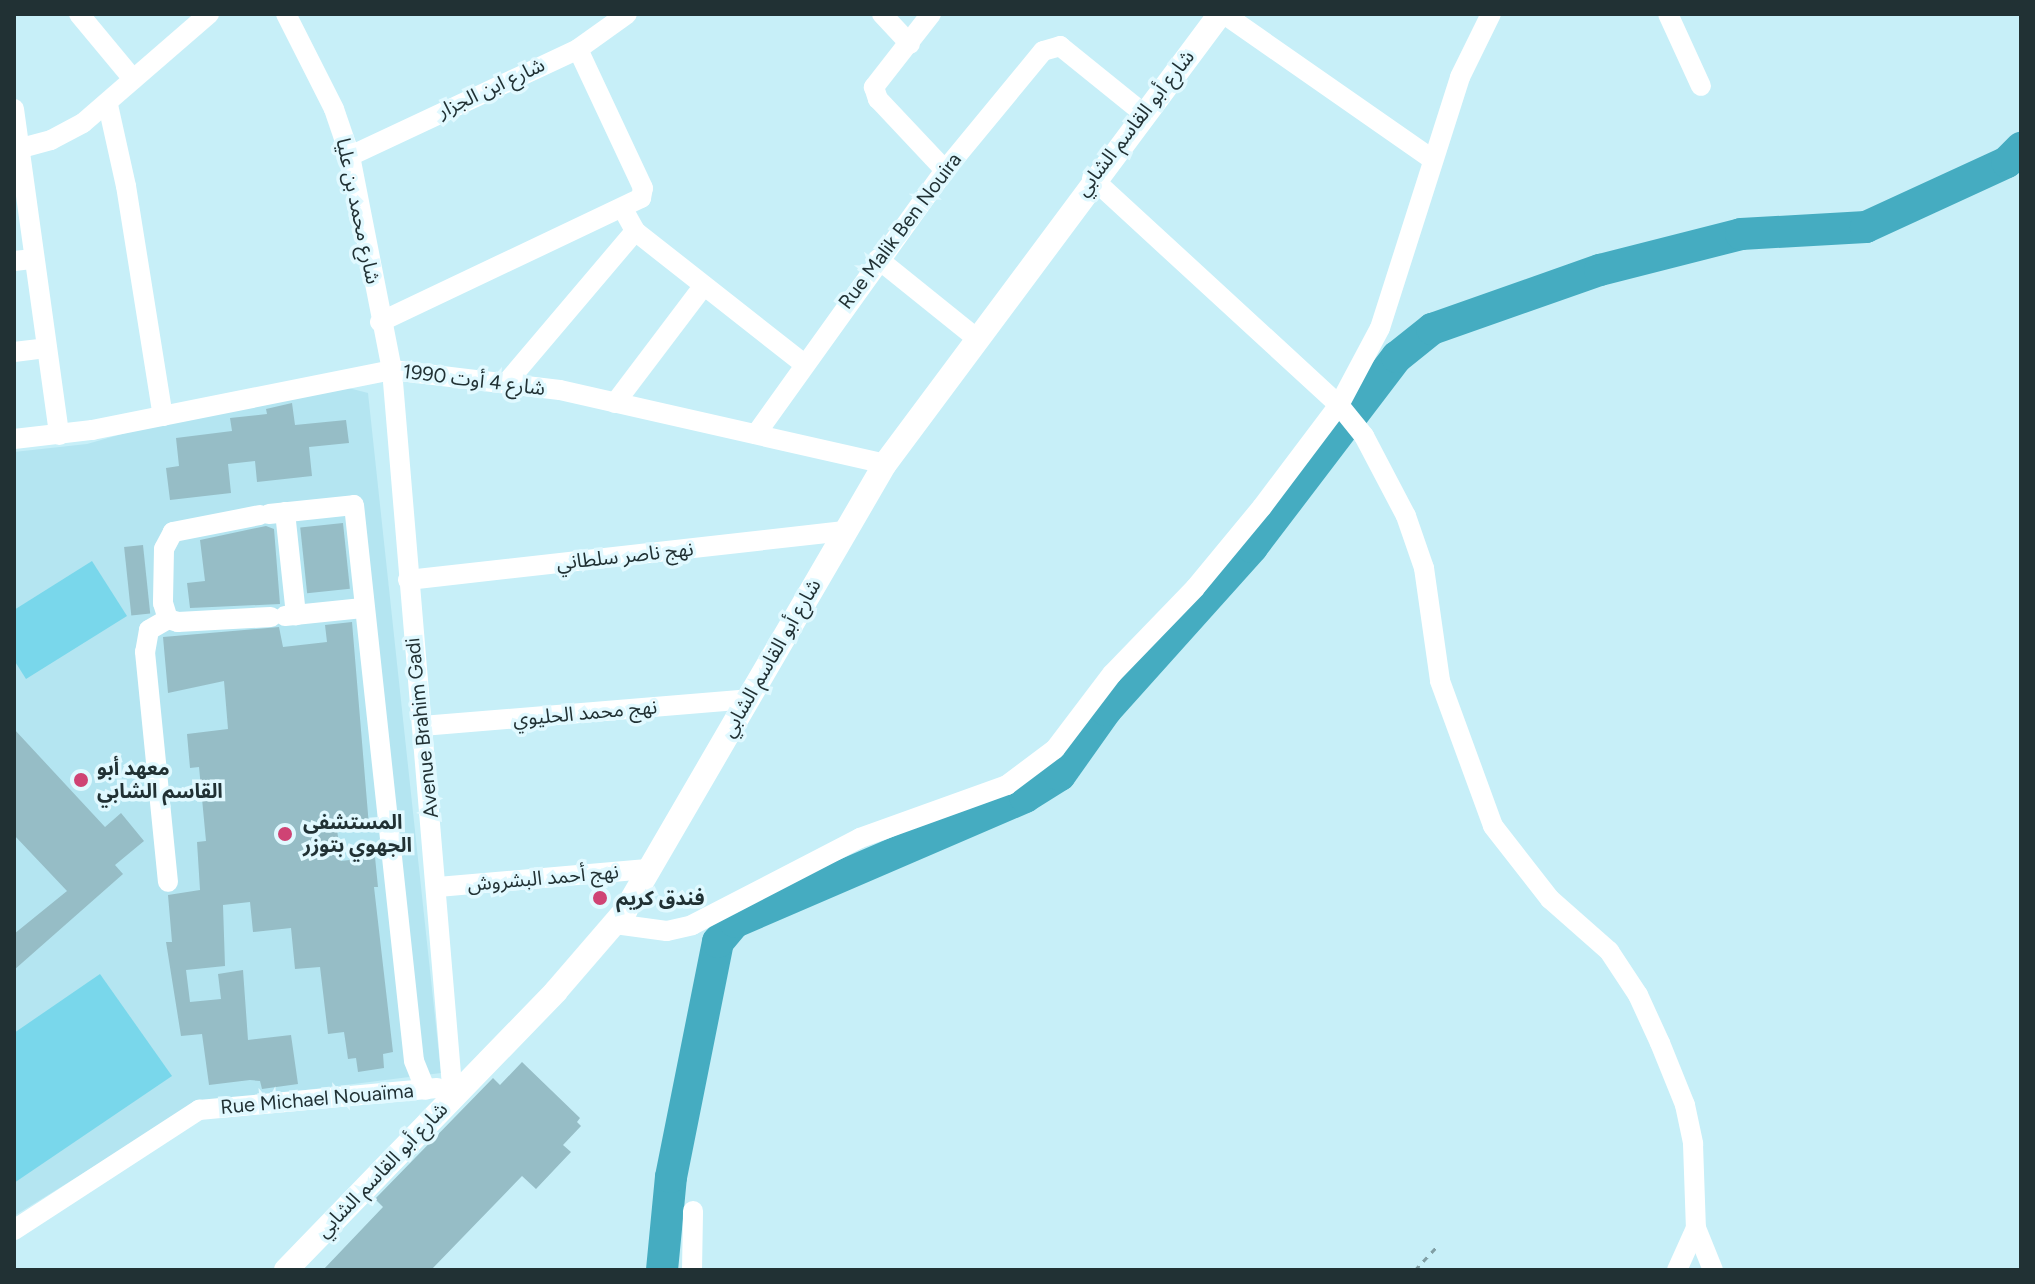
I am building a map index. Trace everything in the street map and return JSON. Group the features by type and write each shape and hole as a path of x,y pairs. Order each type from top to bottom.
{"main road":[{"name":"شارع أبو القاسم الشابي","path":"286,1270 615,924 749,699 842,531 885,464 1092,178 1222,14"}],"street":[{"path":"79,14 133,79"},
{"path":"17,150 51,140 108,105 133,79 209,14"},
{"name":"شارع محمد بن عليا","path":"286,14 334,109 350,156 380,322 392,370"},
{"name":"شارع ابن الجزار","path":"350,156 578,49 627,14"},
{"path":"882,14 910,44"},
{"path":"931,14 910,44 876,82 875,93 945,170"},
{"path":"1222,14 1432,159"},
{"path":"1668,14 1701,86"},
{"path":"615,924 643,930 692,925 860,838 965,802 1035,769 1112,674 1195,588 1343,410 1380,328 1432,159 1484,17"},
{"name":"Rue Malik Ben Nouira","path":"756,434 878,259 945,170 1043,51 1060,46 1143,113"},
{"path":"380,322 641,198 643,188 578,49"},
{"path":"108,105 126,186 163,416"},
{"path":"14,109 24,260 46,348 59,435"},
{"path":"1092,178 1343,410 1364,436 1406,516 1424,568 1440,681 1493,826 1550,899 1609,951 1638,995 1660,1043 1685,1105 1693,1144 1696,1228 1713,1270"},
{"path":"623,209 635,231 702,288 804,364"},
{"path":"508,381 635,231"},
{"path":"878,259 975,337"},
{"path":"615,403 702,288"},
{"path":"14,352 46,348"},
{"name":"شارع 4 أوت 1990","path":"14,439 59,435 392,370 508,381 885,464"},
{"name":"Avenue Brahim Gadi","path":"392,370 408,580 458,1086"},
{"path":"168,619 163,603 164,549 173,532 272,514 354,505 414,1061 426,1090"},
{"path":"272,514 283,616"},
{"name":"نهج ناصر سلطاني","path":"408,580 842,531"},
{"path":"168,882 145,652 149,630 168,619 283,616 363,608"},
{"name":"نهج محمد الحليوي","path":"422,726 749,699"},
{"name":"نهج أحمد البشروش","path":"438,887 647,869"},
{"name":"Rue Michael Nouaïma","path":"14,1230 199,1110 458,1086"},
{"path":"692,1270 693,1211"},
{"path":"1677,1270 1696,1228"}],"path":[{"path":"1415,1270 1437,1246"}],"shaded area":[{"name":"المستشفى الجهوي بتوزر","path":"329,383 368,393 441,1073 195,1104 14,1216 14,452 87,444 263,394"},
{"path":"92,561 127,616 26,679 14,660 14,610"},
{"path":"100,974 172,1076 14,1183 14,1033"}],"building":[{"path":"292,403 295,425 346,420 349,443 309,447 312,476 257,482 255,461 228,464 231,493 170,500 166,468 179,466 176,438 232,431 230,418 267,414 266,409"},
{"path":"343,523 350,589 307,593 300,527"},
{"path":"266,526 274,529 280,604 190,608 187,583 205,581 200,540"},
{"path":"143,545 150,614 131,616 124,547"},
{"path":"352,622 369,826 337,829 341,861 375,857 378,887 374,887 393,1052 383,1054 384,1068 358,1072 356,1058 348,1059 344,1032 328,1034 320,967 295,969 291,928 253,932 250,902 223,905 225,966 186,970 190,1002 221,999 218,974 243,970 248,1040 291,1035 298,1084 262,1089 260,1081 250,1080 209,1085 202,1034 181,1036 166,942 172,942 168,895 200,890 197,842 206,841 199,767 190,768 187,734 228,729 224,681 168,693 163,637 279,627 283,647 327,642 325,625"},
{"path":"14,729 105,827 121,813 144,841 115,865 123,874 14,970 14,934 67,891 14,835"},
{"path":"522,1062 580,1118 577,1122 581,1126 563,1145 571,1152 536,1189 522,1176 431,1270 323,1270 383,1207 375,1199 493,1078 500,1085"}],"waterway":[{"path":"662,1270 671,1177 718,942 735,922 1025,797 1060,775 1106,710 1252,547 1397,357 1432,329 1600,270 1741,234 1866,227 2007,162 2021,148"}],"place":[{"name":"معهد أبو القاسم الشابي","path":"81,780"},
{"name":"المستشفى الجهوي بتوزر","path":"285,834"},
{"name":"فندق كريم","path":"600,898"}]}
